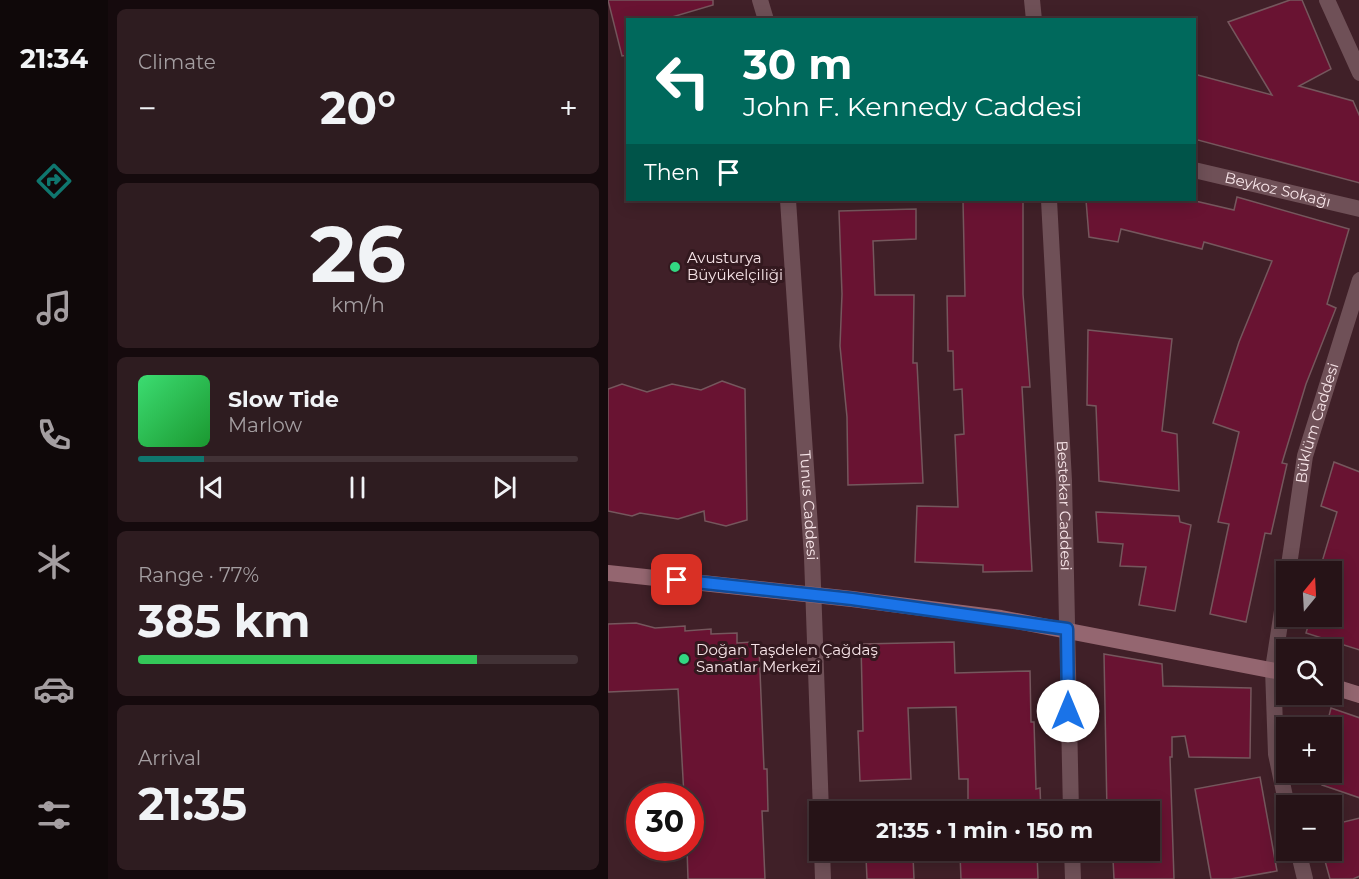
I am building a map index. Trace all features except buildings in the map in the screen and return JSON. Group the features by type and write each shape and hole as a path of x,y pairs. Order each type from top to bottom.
{"main road":[{"path":"608,573 815,595 1067,629 1276,670"},
{"path":"1342,689 1360,695"}],"street":[{"path":"760,0 765,18"},
{"path":"1032,0 1034,18"},
{"path":"1327,0 1360,73"},
{"name":"Beykoz Sokağı","path":"1196,170 1360,209"},
{"name":"Tunus Caddesi","path":"788,201 815,595 821,801"},
{"name":"Bestekar Caddesi","path":"1049,201 1064,481 1071,801"},
{"name":"Büklüm Caddesi","path":"1290,561 1305,456 1360,280"},
{"path":"1278,705 1276,754 1285,795"},
{"path":"822,861 823,879"},
{"path":"1072,861 1073,879"},
{"path":"1301,861 1305,879"}],"shaded area":[{"path":"608,0 1359,0 1359,879 608,879"}],"place":[{"name":"Avusturya Büyükelçiliği","path":"675,267"},
{"name":"Doğan Taşdelen Çağdaş Sanatlar Merkezi","path":"684,659"}],"route":[{"path":"677,580 852,599 1067,629 1068,711"}]}
